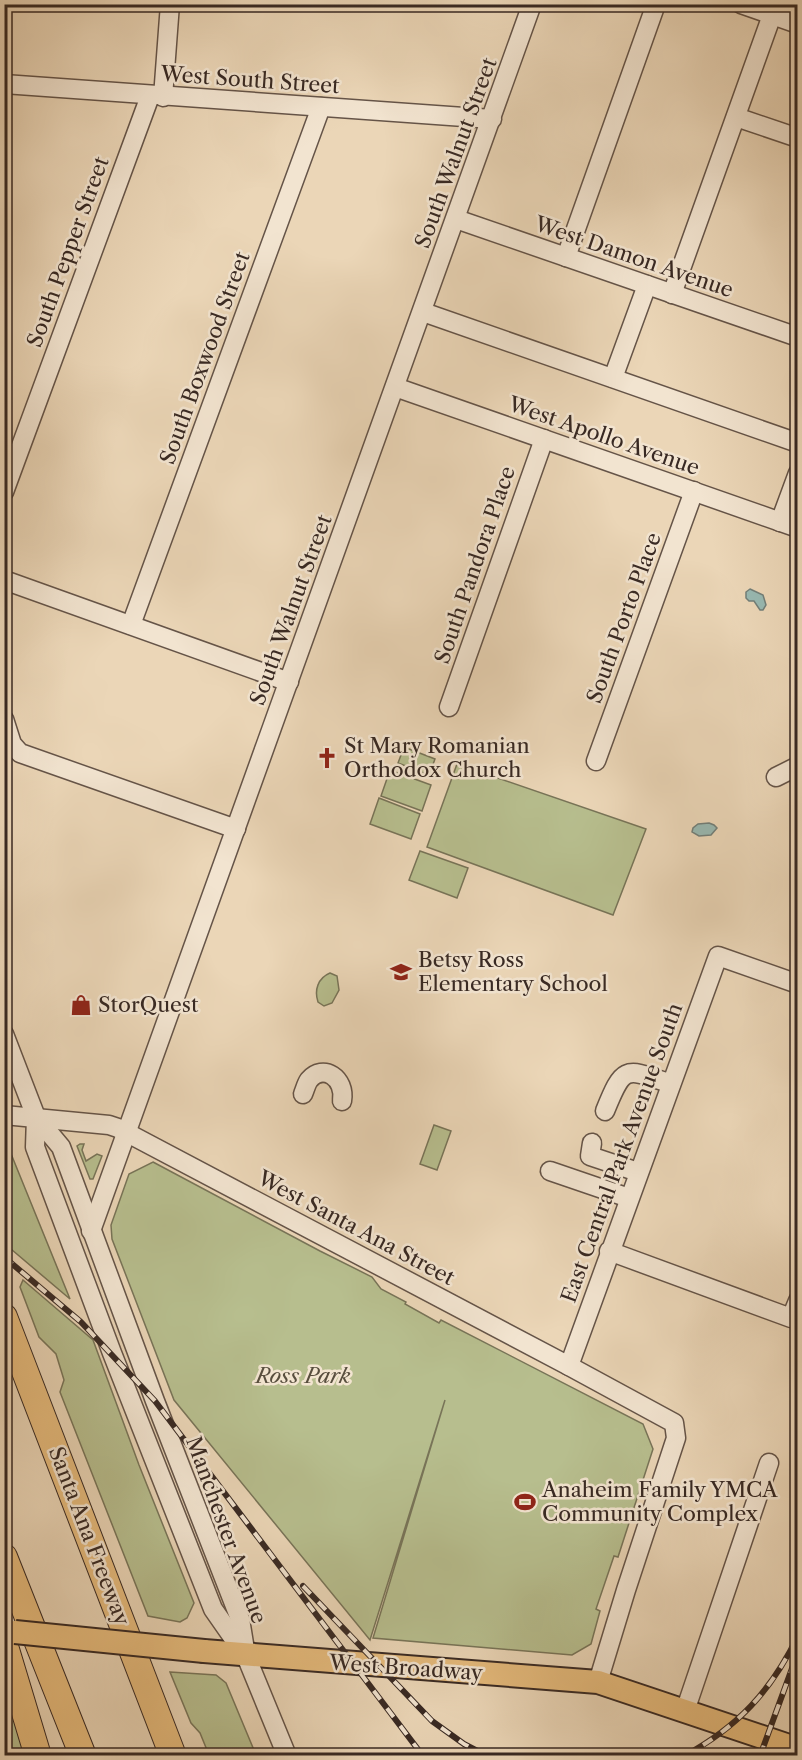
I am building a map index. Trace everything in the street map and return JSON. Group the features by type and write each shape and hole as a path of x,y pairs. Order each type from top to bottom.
{"highway":[{"name":"Santa Ana Freeway","path":"4,1317 173,1755"},
{"path":"4,1557 83,1755"},
{"path":"4,1643 38,1755"}],"main road":[{"name":"West Broadway","path":"4,1631 246,1656 598,1682 798,1749"}],"street":[{"name":"South Pepper Street","path":"4,492 156,96 170,4"},
{"name":"South Walnut Street","path":"91,1231 532,4"},
{"path":"566,257 656,4"},
{"path":"741,4 798,24"},
{"path":"672,294 772,15"},
{"name":"West South Street","path":"4,84 492,119"},
{"name":"South Boxwood Street","path":"131,625 321,107"},
{"path":"736,117 798,138"},
{"name":"West Damon Avenue","path":"456,219 798,337"},
{"path":"613,378 647,285"},
{"path":"423,312 798,443"},
{"name":"West Apollo Avenue","path":"395,387 798,528"},
{"name":"South Pandora Place","path":"449,707 544,439"},
{"path":"780,522 798,473"},
{"name":"South Porto Place","path":"596,761 694,491"},
{"path":"4,580 289,682"},
{"path":"4,719 15,749 27,756 236,829"},
{"path":"776,777 798,766"},
{"name":"East Central Park Avenue South","path":"569,1366 718,956 798,984"},
{"name":"Manchester Avenue","path":"4,1034 36,1117 61,1147 154,1401 240,1619 246,1656"},
{"path":"605,1111 619,1080 626,1074 634,1072 671,1084"},
{"path":"303,1094 310,1079 315,1075 331,1074 342,1084 344,1092 342,1101"},
{"name":"West Santa Ana Street","path":"4,1115 109,1125 127,1132 674,1423 676,1438 598,1682"},
{"name":"Manchester Avenue","path":"36,1117 35,1147 112,1353 213,1609 246,1656"},
{"path":"592,1143 590,1156 639,1172"},
{"path":"550,1171 629,1198"},
{"path":"609,1251 794,1310"},
{"path":"685,1711 769,1463"},
{"path":"246,1656 287,1755"}],"green space":[{"path":"404,747 435,759 429,775 398,763"},
{"path":"457,764 646,829 613,915 427,847"},
{"path":"390,770 431,785 422,811 381,796"},
{"path":"379,798 420,814 411,839 370,824"},
{"path":"420,851 468,868 457,898 409,880"},
{"path":"330,973 337,976 339,990 332,1003 324,1006 318,1002 317,989 322,978"},
{"path":"434,1125 451,1131 437,1170 420,1164"},
{"path":"5,1139 70,1299 5,1244"},
{"path":"84,1144 82,1150 86,1161 97,1154 102,1156 93,1179 90,1179 77,1146"},
{"name":"Ross Park","path":"153,1162 372,1277 381,1289 439,1323 441,1320 643,1424 653,1449 618,1557 614,1556 596,1609 600,1611 591,1644 572,1655 373,1638 445,1400 370,1640 174,1400 112,1239 111,1225 129,1174"},
{"path":"23,1280 93,1340 139,1465 194,1603 187,1618 180,1622 148,1616 60,1392 64,1380 56,1354 39,1337 20,1287"},
{"path":"170,1672 216,1675 226,1683 256,1755 209,1755 200,1733 191,1723"},
{"path":"4,1685 26,1755 5,1754"}],"water":[{"path":"750,589 763,595 766,605 763,610 760,610 754,601 746,598 746,592"},
{"path":"709,823 717,828 711,835 699,836 692,832 698,824"}],"railway":[{"path":"4,1257 81,1322 155,1401 423,1756"},
{"path":"303,1586 432,1721 464,1744 487,1756"},
{"path":"684,1756 721,1733 751,1706 776,1674 798,1636"},
{"path":"760,1756 798,1652"}],"place":[{"name":"St Mary Romanian Orthodox Church","path":"327,758"},
{"name":"Betsy Ross Elementary School","path":"401,972"},
{"name":"StorQuest","path":"81,1005"},
{"name":"Anaheim Family YMCA Community Complex","path":"525,1502"}]}
